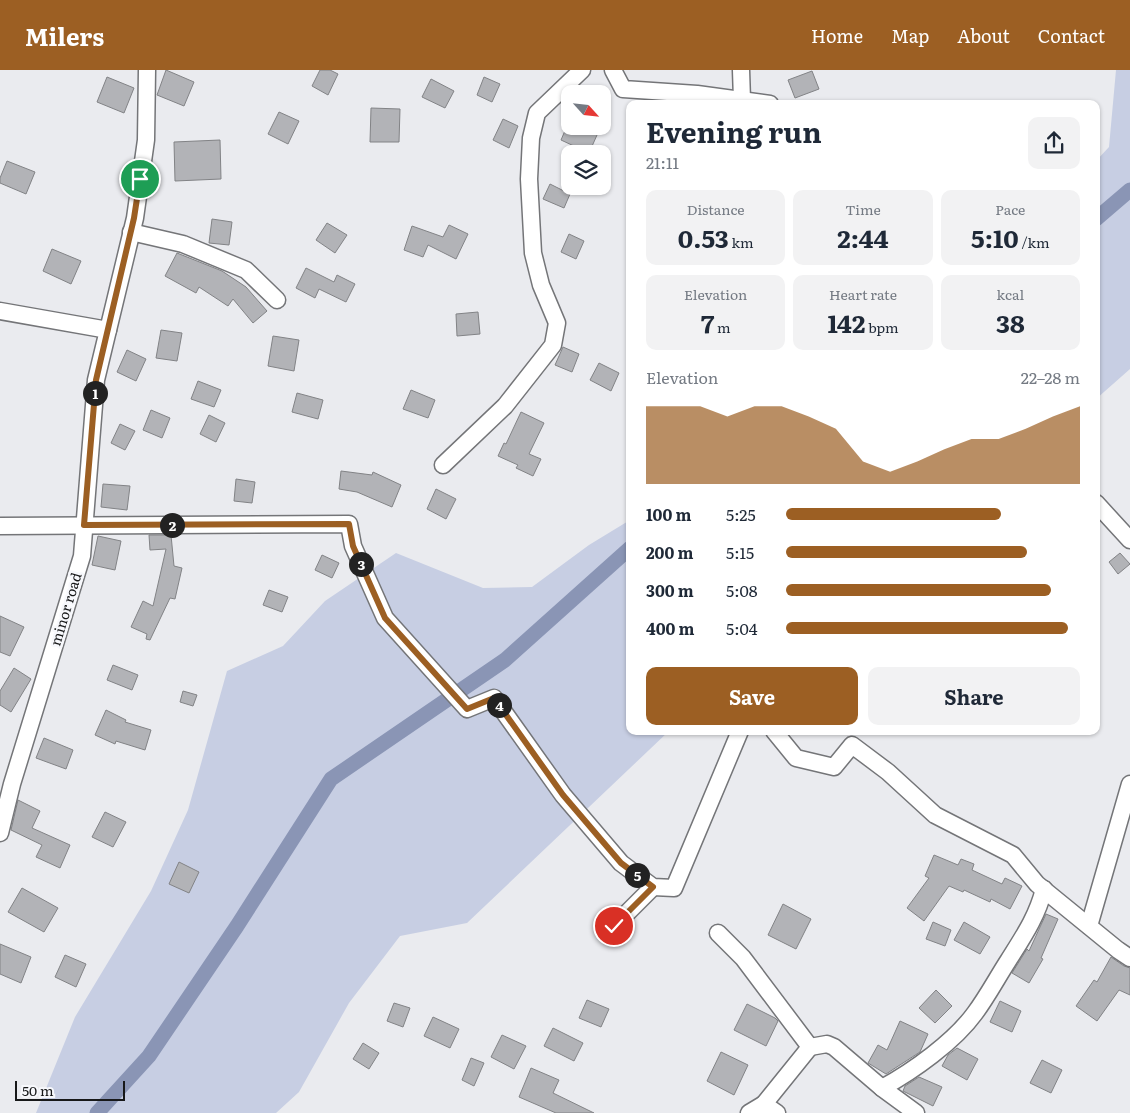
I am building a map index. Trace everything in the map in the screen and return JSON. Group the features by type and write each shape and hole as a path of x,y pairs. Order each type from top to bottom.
{"street":[{"name":"minor road","path":"0,833 12,784 82,556 96,380 131,232 146,140 147,70"},
{"path":"443,465 505,406 553,345 557,323 541,284 533,253 529,179 531,138 537,113 582,70"},
{"path":"613,70 623,89 697,94 742,100 741,70"},
{"path":"131,232 183,244 246,270 277,300"},
{"path":"0,311 108,330"},
{"path":"1100,507 1130,540"},
{"path":"0,526 349,524 353,546 385,618 458,699 494,698 563,795 621,863 653,887 674,888 738,735"},
{"path":"777,735 796,758 834,767 852,745 888,772 935,815 1013,855 1037,884 1130,958"},
{"path":"1089,926 1130,784"},
{"path":"614,926 653,887"},
{"path":"882,1088 924,1062 975,1014 1025,934 1039,908 1044,889"},
{"path":"718,933 743,958 810,1047"},
{"path":"749,1113 770,1109 810,1047 827,1044 834,1047 882,1088 916,1113"}],"shaded area":[{"path":"1116,70 1130,70 1130,369 1100,395 1100,157 1109,147"},
{"path":"626,522 626,735 665,735 467,923 400,936 349,1003 299,1092 276,1113 36,1113 75,1017 151,891 188,810 227,671 283,646 325,601 396,553 483,588 532,587 589,545"}],"building":[{"path":"166,70 194,82 184,106 157,95"},
{"path":"320,70 330,70 338,74 328,95 312,86"},
{"path":"812,71 819,89 795,98 788,80"},
{"path":"107,77 134,88 124,113 97,102"},
{"path":"484,77 500,84 492,102 477,95"},
{"path":"431,79 454,91 445,108 422,97"},
{"path":"371,108 400,109 399,142 370,142"},
{"path":"279,112 299,121 288,144 268,134"},
{"path":"503,119 518,126 509,148 493,140"},
{"path":"563,135 597,135 593,145 572,145 561,140"},
{"path":"220,140 221,179 175,181 174,142"},
{"path":"7,161 35,172 26,194 0,183 0,178"},
{"path":"550,184 561,190 561,195 570,195 564,208 543,199"},
{"path":"212,219 232,222 229,245 209,243"},
{"path":"327,223 347,235 335,253 316,240"},
{"path":"449,225 468,234 456,259 428,245 423,257 404,250 412,226 443,237"},
{"path":"569,234 584,241 576,259 561,252"},
{"path":"52,249 81,261 71,284 43,271"},
{"path":"177,253 222,271 246,287 267,311 253,323 233,299 228,306 199,287 196,293 165,276"},
{"path":"306,268 334,282 337,275 355,284 346,302 319,289 315,298 296,288"},
{"path":"478,312 480,334 457,336 456,314"},
{"path":"161,330 182,333 177,361 156,358"},
{"path":"273,336 299,340 294,371 268,366"},
{"path":"563,347 579,354 572,372 555,365"},
{"path":"127,350 146,359 136,381 117,372"},
{"path":"599,363 619,373 611,391 590,380"},
{"path":"198,381 221,390 214,407 191,399"},
{"path":"411,390 435,400 428,418 403,409"},
{"path":"297,393 323,400 318,419 292,412"},
{"path":"151,410 170,418 162,438 143,430"},
{"path":"521,412 544,423 529,454 541,459 533,476 516,468 518,465 498,456 504,443 506,444"},
{"path":"209,415 225,423 216,442 200,434"},
{"path":"120,424 135,431 125,450 111,443"},
{"path":"341,471 372,475 373,472 401,485 392,507 357,492 339,489"},
{"path":"236,479 255,482 252,503 234,501"},
{"path":"103,484 130,486 127,510 101,507"},
{"path":"436,489 456,499 446,519 427,509"},
{"path":"149,535 171,535 174,566 182,568 175,599 170,598 150,640 146,639 147,634 131,627 143,601 153,606 166,549 150,550"},
{"path":"98,536 121,541 115,570 92,565"},
{"path":"1120,553 1130,564 1118,574 1109,562"},
{"path":"322,555 339,563 332,578 315,570"},
{"path":"269,590 288,597 282,612 263,605"},
{"path":"0,616 24,627 10,656 0,652"},
{"path":"113,665 138,675 132,690 107,680"},
{"path":"14,668 31,679 11,712 0,705 0,691"},
{"path":"183,691 197,695 193,706 180,702"},
{"path":"106,710 126,720 125,722 151,730 145,750 116,741 115,744 95,735"},
{"path":"44,738 73,750 66,769 36,758"},
{"path":"18,800 40,811 32,828 70,845 60,868 36,857 42,845 11,830"},
{"path":"105,812 126,822 113,847 92,837"},
{"path":"934,855 958,865 961,859 974,864 972,870 1002,884 1005,878 1022,886 1010,909 991,899 990,902 964,890 963,892 949,886 924,921 907,908 929,878 925,876"},
{"path":"179,862 199,872 189,893 169,884"},
{"path":"22,888 58,908 44,932 8,912"},
{"path":"783,904 811,919 796,949 768,935"},
{"path":"1046,914 1058,919 1041,958 1043,959 1029,983 1012,973 1027,949 1029,951"},
{"path":"933,922 951,930 945,946 926,939"},
{"path":"964,922 990,937 980,954 954,940"},
{"path":"0,944 31,957 21,983 0,974"},
{"path":"65,955 86,964 76,987 55,977"},
{"path":"1111,957 1130,968 1130,995 1119,990 1097,1021 1076,1006 1094,980 1097,982"},
{"path":"936,990 952,1006 935,1023 919,1008"},
{"path":"587,1000 609,1009 601,1027 579,1018"},
{"path":"1000,1001 1021,1011 1012,1032 990,1022"},
{"path":"394,1003 410,1008 403,1027 387,1021"},
{"path":"747,1004 778,1021 766,1046 734,1030"},
{"path":"433,1017 459,1029 450,1048 424,1036"},
{"path":"900,1021 928,1034 920,1052 886,1074 868,1063 878,1045 887,1050"},
{"path":"553,1028 583,1043 574,1061 544,1046"},
{"path":"502,1035 526,1046 514,1069 491,1057"},
{"path":"363,1043 379,1053 369,1069 353,1059"},
{"path":"957,1048 978,1059 967,1080 942,1066 948,1055"},
{"path":"721,1052 748,1065 734,1095 707,1081"},
{"path":"471,1058 484,1063 474,1086 462,1080"},
{"path":"1042,1060 1062,1070 1051,1093 1030,1083"},
{"path":"531,1068 559,1080 553,1093 594,1113 556,1113 519,1097"},
{"path":"919,1077 942,1087 933,1106 903,1091 905,1086"}],"waterway":[{"path":"1100,216 1130,190"},
{"path":"97,1113 149,1056 237,926 331,779 505,660 626,552"}],"route":[{"path":"140,179 134,218 96,380 84,525 349,524 353,546 385,618 467,709 494,698 563,795 621,863 653,887 614,926"}]}
